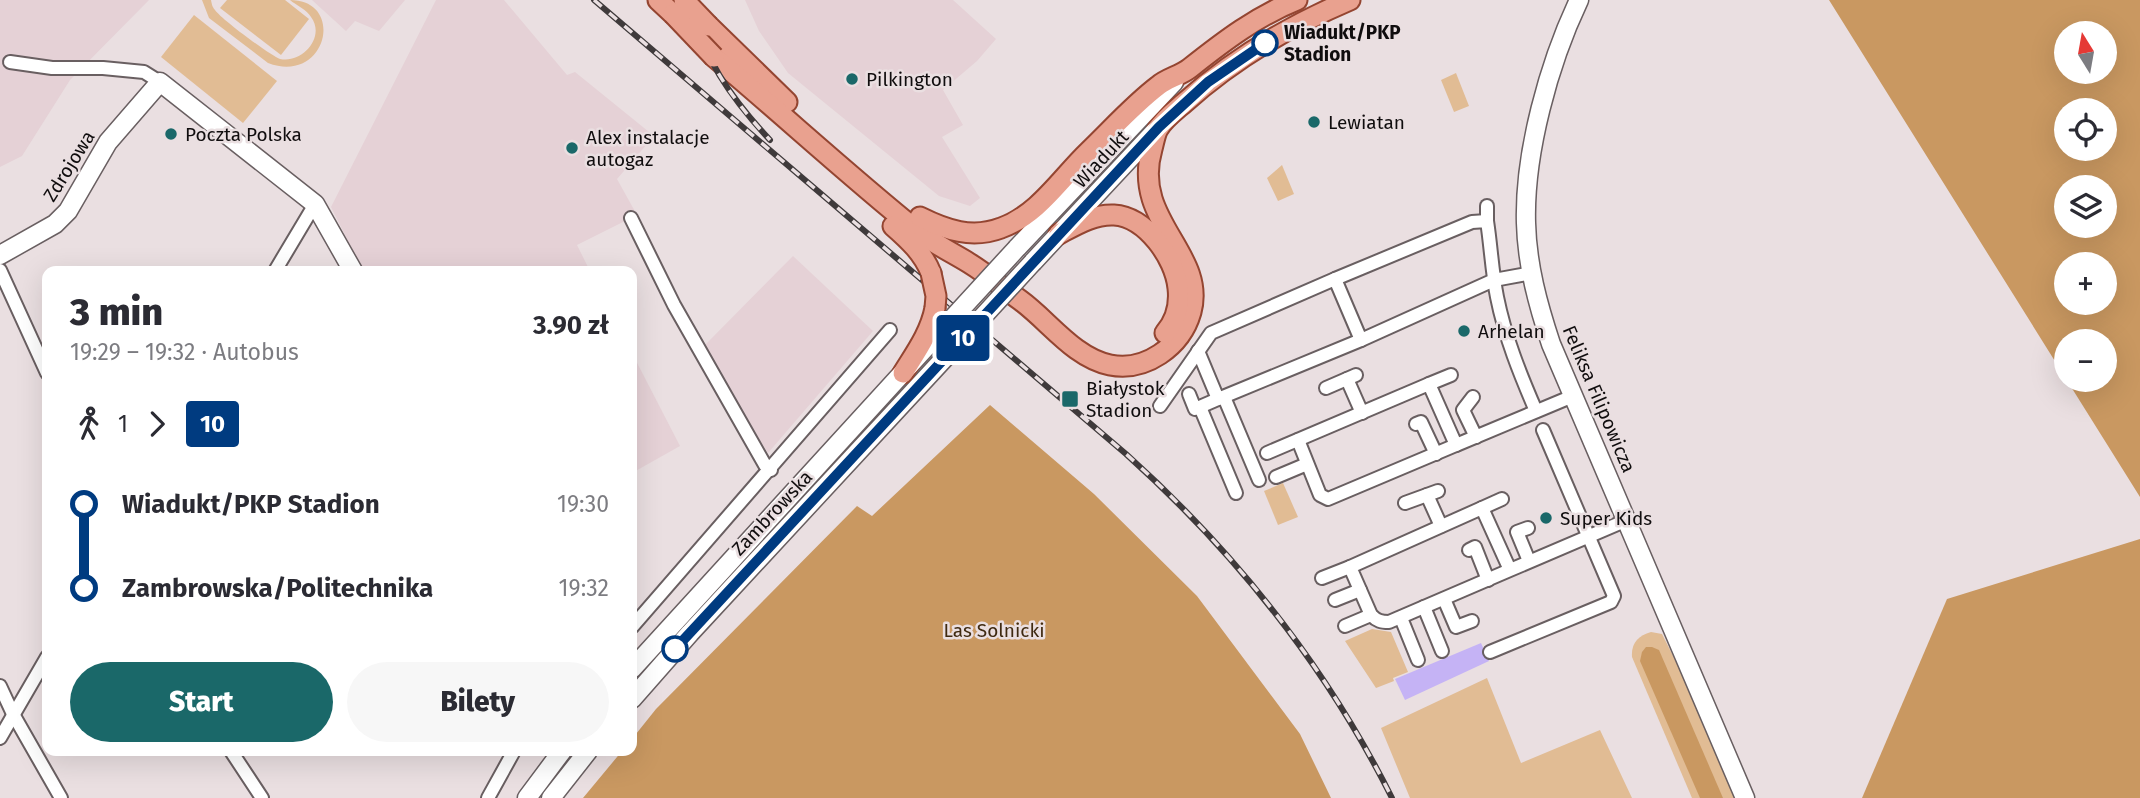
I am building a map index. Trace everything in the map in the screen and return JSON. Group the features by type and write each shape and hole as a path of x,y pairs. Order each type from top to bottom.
{"main road":[{"path":"658,0 678,7 709,26 769,86 920,216 951,241 1014,281 1086,341 1122,354 1139,351 1166,333 1177,312 1178,285 1167,258 1147,229 1128,218 1114,215 1086,220 1059,234"},
{"name":"Wiadukt","path":"928,346 942,314 1017,248 1146,110 1187,71 1242,29 1297,0"},
{"name":"Wiadukt","path":"945,358 1159,127 1208,82 1295,26 1350,0"},
{"name":"Feliksa Filipowicza","path":"1578,0 1548,79 1534,144 1526,222 1532,273 1551,344 1745,798"},
{"path":"678,7 748,97 786,134 907,239 926,261 942,314 933,320 923,342 903,373"},
{"path":"715,57 930,240 983,272 1023,302 1082,353 1108,364 1131,365 1160,354 1176,341 1191,313 1192,285 1188,271 1159,218 1149,192 1147,178 1150,157 1159,127"},
{"path":"920,216 950,230 967,233 992,231 1016,222 1031,211 1076,163 1159,85 1187,71"},
{"path":"160,82 315,204 349,266"},
{"name":"Zdrojowa","path":"0,255 55,224 68,211 108,142 160,82"},
{"name":"Zambrowska","path":"637,664 928,346"},
{"name":"Zambrowska","path":"637,693 945,358"},
{"path":"527,798 558,756"},
{"path":"551,798 584,756"}],"street":[{"path":"10,62 52,68 103,68 144,72 160,82"},
{"path":"278,266 315,204"},
{"path":"1487,206 1497,298 1515,364 1536,411"},
{"name":"Zambrowska","path":"631,218 674,305 765,465 771,470"},
{"path":"1160,406 1208,335 1215,330 1472,222 1487,221"},
{"path":"0,270 42,362"},
{"path":"1189,394 1195,409 1361,340 1494,280 1532,273"},
{"path":"1335,279 1361,340"},
{"name":"Zambrowska","path":"637,621 890,330"},
{"path":"1198,351 1259,480"},
{"path":"1267,453 1451,375"},
{"path":"1326,388 1351,377 1362,413"},
{"path":"1429,384 1456,446"},
{"path":"1298,440 1320,495 1328,499 1573,396"},
{"path":"1473,397 1463,410 1476,437"},
{"path":"1200,407 1236,493"},
{"path":"1416,424 1421,422 1436,454"},
{"path":"1490,652 1611,602 1614,596 1543,430"},
{"path":"1276,477 1307,464"},
{"path":"1405,503 1432,493 1441,526"},
{"path":"1322,579 1502,499"},
{"path":"1482,508 1510,570"},
{"path":"1350,566 1371,615 1382,622 1390,622 1627,520"},
{"path":"1528,528 1517,532 1529,561"},
{"path":"1469,550 1475,547 1488,580"},
{"path":"1335,600 1360,590"},
{"path":"1444,599 1456,627 1472,621"},
{"path":"1424,607 1442,651"},
{"path":"1345,626 1371,615"},
{"path":"1401,618 1418,660"},
{"path":"0,738 42,665"},
{"path":"0,686 61,798"},
{"path":"234,756 262,798"},
{"path":"488,798 511,756"}],"shaded area":[{"path":"0,0 149,0 70,80 22,156 0,167"},
{"path":"202,0 211,0 215,10 226,21 280,59 296,57 303,53 314,40 316,33 309,14 290,0 308,4 318,13 323,26 322,40 316,53 304,62 288,67 268,63 209,18"},
{"path":"227,0 285,0 309,19 281,55 220,8"},
{"path":"312,0 405,0 379,31 355,21 346,31"},
{"path":"436,0 504,0 567,75 575,72 654,136 617,179 637,215 577,245 588,266 360,266 331,207"},
{"path":"745,0 953,0 996,39 977,61 943,90 963,125 942,137 980,198 970,206 939,196 788,73 759,31"},
{"path":"194,15 277,81 243,123 161,57"},
{"path":"1456,73 1469,106 1454,112 1441,80"},
{"path":"1282,165 1294,194 1278,201 1267,178"},
{"path":"793,256 873,331 768,453 703,347"},
{"path":"637,363 680,446 637,470"},
{"path":"1283,483 1298,517 1278,525 1264,491"},
{"path":"1372,629 1391,632 1408,672 1376,688 1345,641"},
{"path":"1651,632 1662,634 1706,721 1739,798 1692,798 1632,657 1636,641"},
{"path":"1481,643 1489,661 1405,700 1395,679"},
{"path":"1487,678 1521,763 1600,730 1632,798 1410,798 1381,728"}],"green space":[{"path":"1829,0 2140,0 2140,497 2074,392 2117,392 2117,329 2054,329 2054,360"},
{"name":"Las Solnicki","path":"990,405 1094,494 1197,596 1300,734 1331,798 583,798 618,756 637,756 637,733 656,709 857,506 872,516"},
{"path":"2140,539 2140,798 1862,798 1947,599"},
{"path":"1646,647 1659,650 1723,798 1700,798 1640,661"}],"railway":[{"path":"594,0 1126,454 1166,492 1241,572 1308,657 1338,702 1392,798"},
{"path":"687,0 701,40 730,92 770,140"}],"bus line":[{"name":"10","path":"675,649 1159,127 1208,82 1265,43"}],"place":[{"name":"Wiadukt/PKP Stadion","path":"1265,43"},
{"name":"Pilkington","path":"852,79"},
{"name":"Lewiatan","path":"1314,122"},
{"name":"Poczta Polska","path":"171,134"},
{"name":"Alex instalacje autogaz","path":"572,148"},
{"name":"Arhelan","path":"1464,331"},
{"name":"Białystok Stadion","path":"1070,399"},
{"name":"Super Kids","path":"1546,518"}]}
